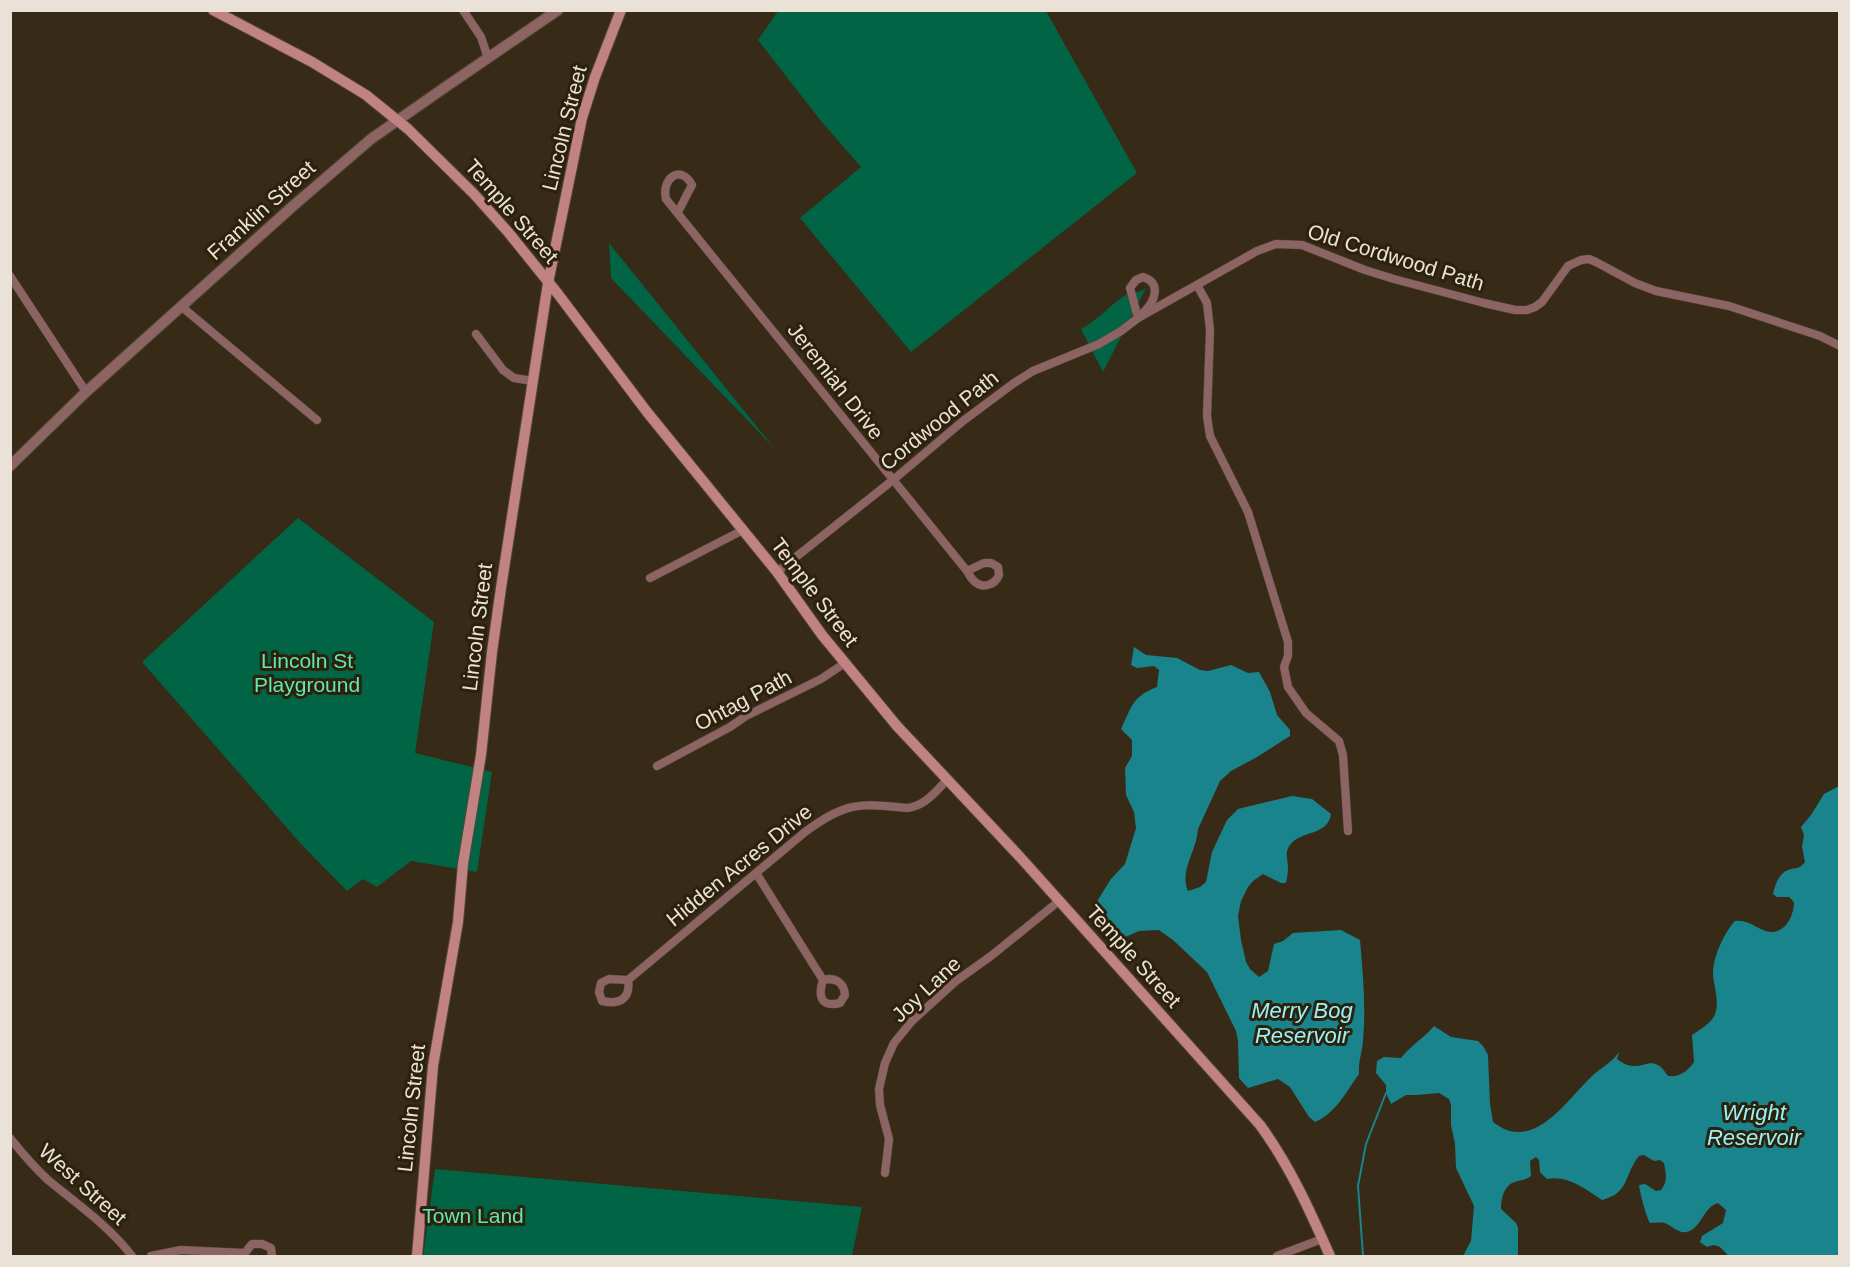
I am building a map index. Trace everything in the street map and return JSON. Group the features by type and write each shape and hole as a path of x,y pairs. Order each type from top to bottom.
{"main road":[{"name":"Temple Street","path":"213,10 334,74 366,95 398,120 491,213 897,726 1020,857 1260,1125 1293,1178 1330,1257"},
{"name":"Lincoln Street","path":"417,1257 433,1066 458,922 463,864 481,755 492,652 548,283 582,118 599,65 621,10"}],"street":[{"path":"463,10 481,38 488,58"},
{"name":"Franklin Street","path":"10,466 86,392 293,206 371,140 558,10"},
{"name":"Jeremiah Drive","path":"678,212 692,186 686,178 677,175 669,178 665,190 666,199 968,570"},
{"name":"Old Cordwood Path","path":"1138,318 1264,247 1276,244 1296,244 1394,279 1515,310 1535,308 1568,266 1574,262 1589,260 1656,291 1729,306 1820,336 1839,346"},
{"path":"10,276 86,392"},
{"name":"Cordwood Path","path":"777,572 963,421 1014,383 1033,371 1099,344 1138,318 1150,306 1156,289 1153,282 1143,277 1136,279 1130,288 1138,318"},
{"path":"1197,285 1207,303 1210,330 1207,416 1210,436 1248,512 1288,642 1288,656 1284,667 1288,687 1306,713 1339,741 1343,755 1348,831"},
{"path":"182,307 317,420"},
{"path":"476,334 503,370 514,378 533,381"},
{"path":"650,578 743,530"},
{"name":"Ohtag Path","path":"657,766 746,716 821,679 845,663"},
{"name":"Hidden Acres Drive","path":"628,980 805,831 832,813 856,805 915,806 931,796 947,780"},
{"path":"756,873 823,980"},
{"name":"Joy Lane","path":"885,1173 889,1139 880,1105 879,1089 885,1063 894,1043 912,1021 956,981 1059,901"},
{"name":"West Street","path":"10,1138 47,1179 122,1243 132,1257"},
{"path":"1277,1257 1322,1239"},
{"path":"151,1257 181,1250 245,1255 252,1244 262,1244 271,1248 272,1257"}],"green space":[{"path":"778,11 1046,11 1137,173 911,352 800,218 861,167 821,121 758,40"},
{"path":"609,243 774,448 611,278"},
{"path":"1146,288 1103,372 1081,329 1124,296"},
{"name":"Lincoln St Playground","path":"298,518 434,622 415,753 492,772 477,872 411,861 377,887 363,879 347,891 301,844 142,662"},
{"name":"Town Land","path":"435,1169 862,1207 852,1256 423,1256"}],"water":[{"name":"Merry Bog Reservoir","path":"1134,647 1146,655 1177,658 1200,670 1208,671 1231,665 1248,673 1259,672 1270,692 1277,715 1290,730 1290,736 1231,771 1220,781 1198,829 1187,868 1188,891 1206,882 1212,852 1227,820 1238,809 1292,796 1312,799 1331,814 1329,821 1320,830 1295,840 1288,848 1286,883 1281,883 1263,874 1248,887 1241,901 1238,916 1246,962 1259,977 1268,971 1274,944 1283,941 1293,933 1341,930 1360,940 1364,1016 1359,1074 1335,1108 1315,1122 1309,1117 1290,1087 1278,1079 1248,1088 1239,1078 1236,1031 1207,972 1173,940 1159,930 1139,931 1123,938 1103,931 1094,914 1094,906 1111,879 1125,864 1136,828 1134,812 1126,795 1125,768 1132,756 1132,740 1121,729 1138,699 1157,687 1159,670 1154,666 1137,668 1131,665"},
{"name":"Wright Reservoir","path":"1839,786 1839,1256 1729,1256 1717,1246 1707,1247 1700,1242 1702,1236 1723,1223 1726,1210 1718,1203 1709,1209 1692,1230 1687,1232 1678,1231 1665,1223 1650,1223 1639,1185 1645,1184 1656,1191 1661,1190 1665,1184 1666,1174 1664,1163 1660,1160 1654,1161 1644,1155 1639,1156 1634,1163 1622,1188 1611,1197 1602,1200 1569,1181 1547,1179 1540,1172 1539,1160 1536,1157 1530,1161 1531,1176 1509,1185 1502,1198 1501,1209 1516,1223 1518,1228 1518,1256 1463,1256 1471,1241 1474,1206 1456,1168 1449,1099 1439,1093 1406,1095 1391,1104 1386,1093 1386,1085 1376,1073 1377,1061 1384,1057 1401,1058 1434,1026 1451,1037 1478,1041 1488,1055 1493,1122 1508,1130 1522,1132 1535,1128 1548,1120 1619,1052 1617,1059 1630,1066 1653,1063 1661,1067 1668,1076 1683,1073 1694,1062 1692,1035 1708,1023 1715,1014 1717,998 1713,972 1723,938 1735,921 1749,923 1773,932 1786,925 1792,914 1794,902 1789,897 1777,897 1773,894 1776,883 1785,872 1805,862 1802,847 1804,835 1801,827 1824,794"}],"waterway":[{"path":"1363,1256 1358,1186 1366,1144 1386,1093"}]}
